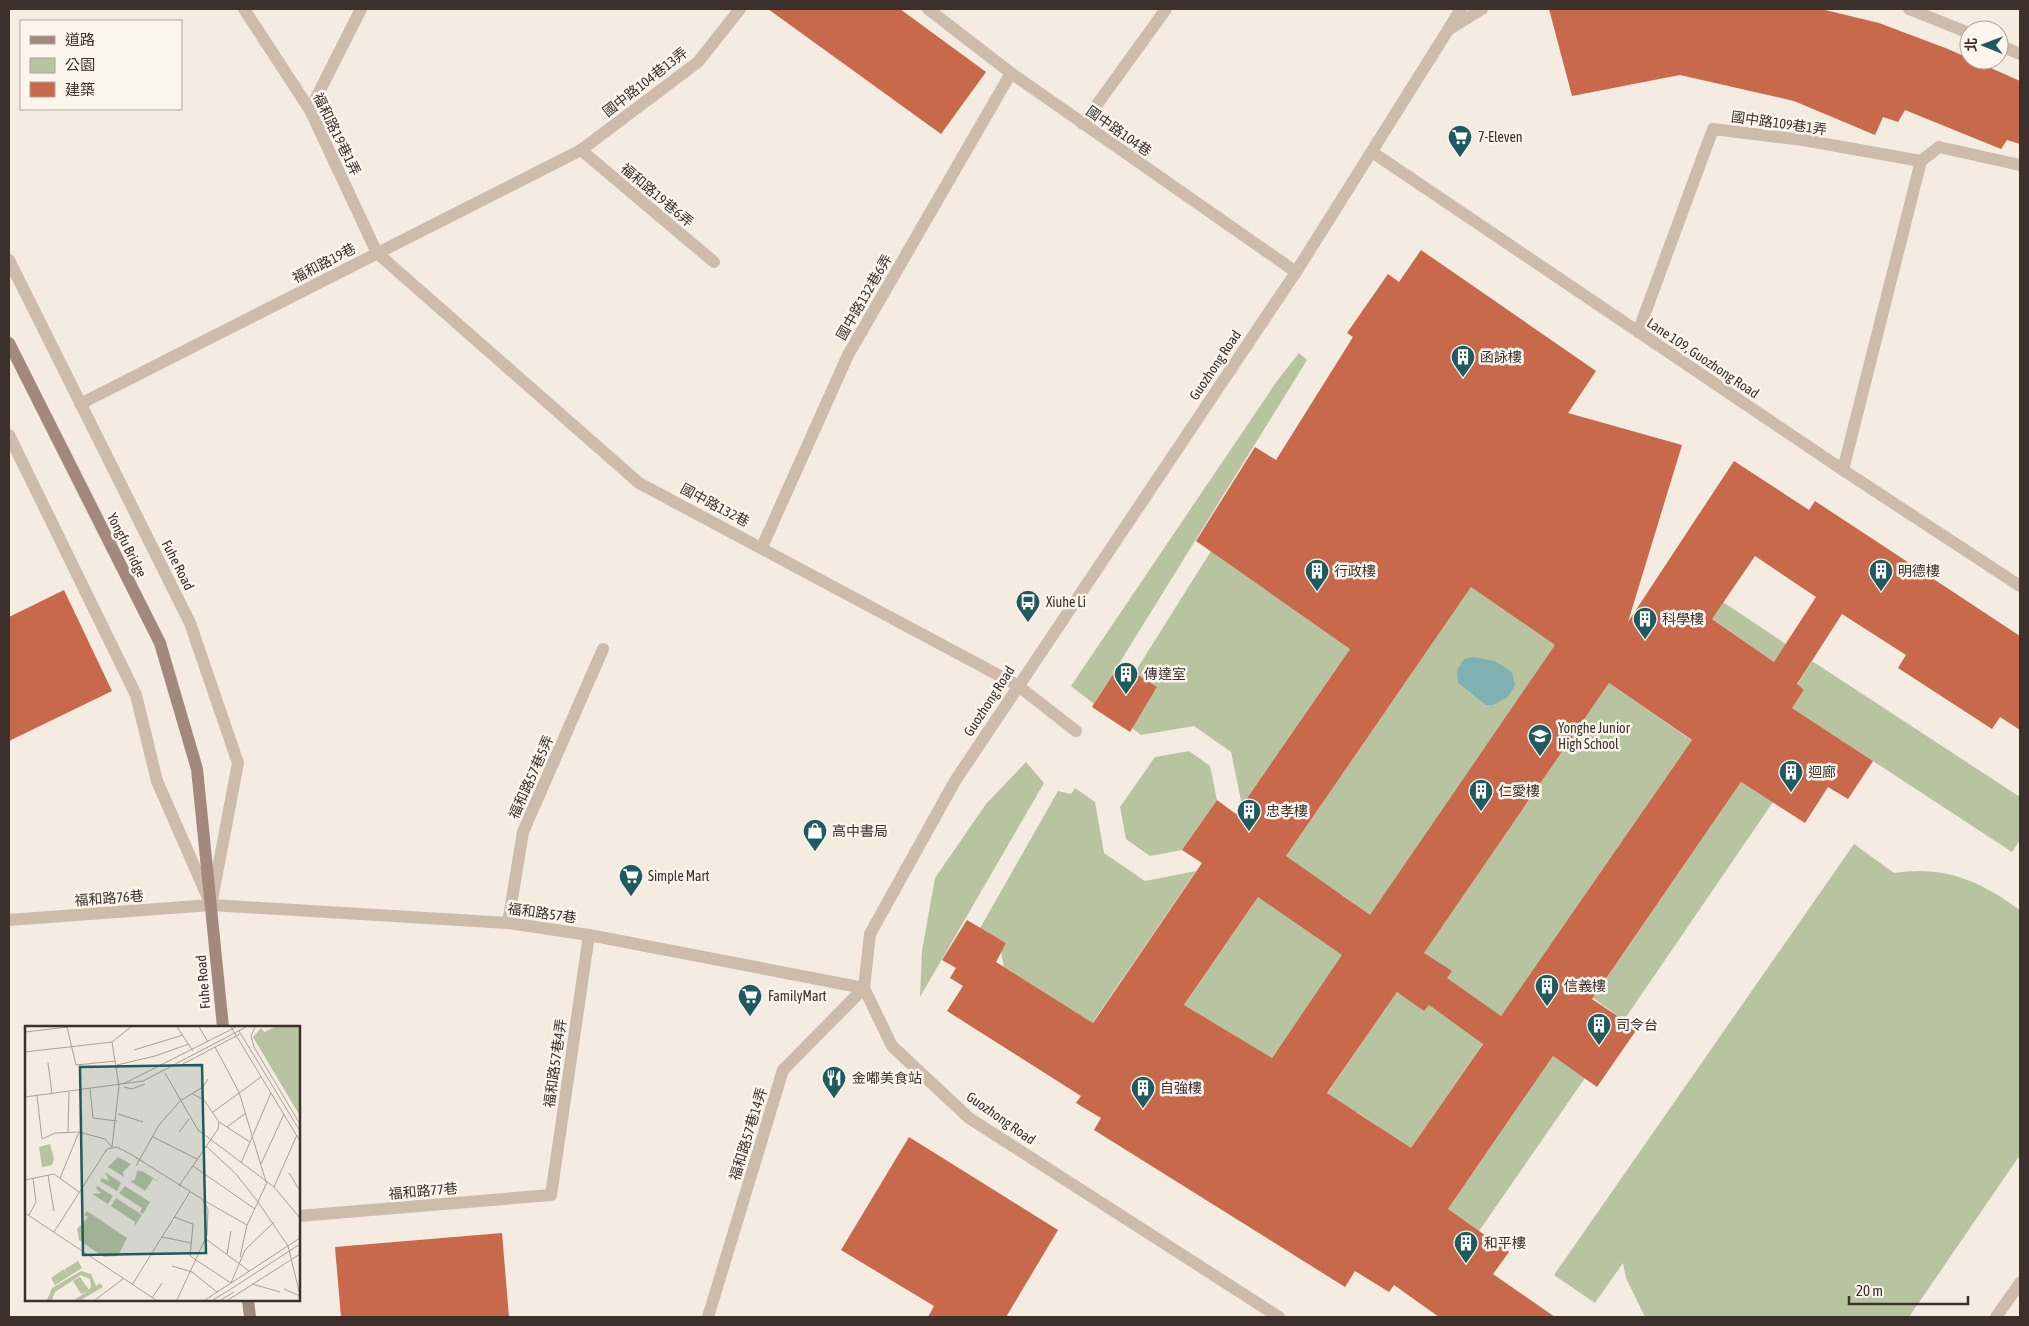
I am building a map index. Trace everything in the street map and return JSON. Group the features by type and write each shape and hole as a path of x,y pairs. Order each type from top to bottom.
{"street":[{"name":"福和路19巷1弄","path":"244,9 310,110 377,253"},
{"path":"310,110 361,9"},
{"name":"國中路104巷13弄","path":"581,150 698,62 740,9"},
{"name":"國中路104巷","path":"928,9 1083,124 1296,272"},
{"path":"1083,124 1166,9"},
{"path":"1448,30 1460,9"},
{"name":"Guozhong Road","path":"1280,1317 970,1118 892,1046 864,988 870,934 955,781 1296,272 1448,30 1482,9"},
{"path":"1909,9 1959,29"},
{"name":"國中路132巷6弄","path":"762,546 848,355 1012,73"},
{"name":"國中路109巷1弄","path":"1638,332 1713,129 1803,140 1922,161"},
{"path":"1843,470 1922,161 1940,147 2020,165"},
{"name":"福和路19巷","path":"80,404 581,150"},
{"name":"福和路19巷6弄","path":"581,150 714,262"},
{"name":"Lane 109, Guozhong Road","path":"1372,152 1843,470 2020,586"},
{"name":"國中路132巷","path":"377,253 639,483 762,546 1017,686 1076,732"},
{"name":"Fuhe Road","path":"9,260 190,623 238,763 211,905"},
{"name":"Yongfu Bridge","path":"9,343 160,644 197,769"},
{"name":"Fuhe Road","path":"9,436 136,695 157,782 211,905"},
{"name":"福和路57巷5弄","path":"508,923 523,832 603,649"},
{"name":"Fuhe Road","path":"197,769 223,1026"},
{"name":"福和路76巷","path":"9,920 211,905"},
{"name":"福和路57巷","path":"211,905 508,923 589,935 864,988"},
{"name":"福和路57巷4弄","path":"551,1195 589,935"},
{"name":"福和路57巷14弄","path":"708,1317 783,1070 864,988"},
{"name":"福和路77巷","path":"300,1216 551,1195"},
{"path":"1996,1317 2020,1283"},
{"path":"248,1301 250,1317"}],"green space":[{"path":"1299,353 1307,360 1094,704 1071,686 1277,381"},
{"path":"1260,473 1268,479 1216,555 1334,637 1352,646 1242,805 1231,752 1194,726 1141,735 1132,728 1157,687 1135,672"},
{"path":"1471,587 1596,673 1365,922 1352,902 1342,895 1337,902 1286,856"},
{"path":"1723,602 1786,644 1774,662 1711,618"},
{"path":"1812,661 2020,797 2020,840 2012,852 1792,708 1804,690 1797,685"},
{"path":"1609,683 1730,767 1685,750 1501,1016 1419,960"},
{"path":"1189,751 1210,766 1217,800 1182,850 1150,856 1126,839 1120,807 1155,757"},
{"path":"1026,762 1044,783 920,997 922,951 935,878 986,804"},
{"path":"1741,782 1773,802 1624,1020 1593,998"},
{"path":"1075,788 1095,802 1104,853 1145,881 1196,871 1084,1035 1090,1021 1004,967 1001,952 1006,943 985,931 979,930 1058,791 1071,794"},
{"path":"1854,844 1894,873 1930,871 1961,878 1991,891 2020,910 2020,1155 1909,1317 1645,1317 1626,1278 1623,1263 1595,1303 1554,1275"},
{"path":"1258,897 1319,929 1315,936 1324,943 1347,949 1226,1124 1232,1034 1212,1022 1140,1070"},
{"path":"1401,986 1419,999 1416,1005 1424,1011 1429,1005 1483,1043 1367,1213 1359,1158 1378,1126 1357,1112 1282,1159"},
{"path":"1553,1056 1585,1078 1479,1231 1464,1220 1448,1242 1433,1231"}],"water":[{"path":"1474,657 1495,661 1512,672 1515,685 1508,697 1493,705 1486,705 1458,683 1457,670 1464,659"}],"building":[{"path":"768,9 900,9 986,72 941,134"},
{"path":"1549,9 1821,9 1879,23 1948,49 1959,54 1959,70 1995,70 2020,81 2020,144 2007,140 2001,149 1905,110 1898,122 1883,117 1875,135 1794,101 1680,75 1572,96"},
{"path":"1421,250 1596,371 1568,413 1682,445 1628,622 1734,461 1809,510 1815,501 2020,636 2020,730 2000,717 1992,729 1898,668 1906,655 1842,614 1797,684 1804,690 1792,708 1873,761 1848,799 1828,787 1805,823 1741,782 1592,999 1637,1029 1597,1087 1553,1056 1448,1209 1509,1252 1493,1274 1555,1317 1439,1317 1394,1285 1389,1292 1355,1271 1345,1287 1094,1130 1101,1118 1076,1103 1081,1096 947,1011 963,986 950,978 956,968 942,960 967,920 1006,943 996,962 1093,1023 1202,863 1182,850 1217,800 1236,814 1350,649 1196,541 1255,447 1276,460 1353,337 1347,333 1388,274 1399,282","holes":["1755,556 1816,597 1774,662 1712,619","1471,587 1555,645 1370,915 1286,856","1609,683 1692,740 1501,1016 1447,978 1452,971 1424,953","1258,897 1342,955 1272,1058 1184,1005","1397,992 1424,1011 1429,1005 1483,1044 1411,1148 1327,1093"]},
{"path":"64,590 112,691 9,741 9,617"},
{"name":"傳達室","path":"1120,663 1157,687 1130,732 1092,707"},
{"path":"909,1137 1058,1230 1006,1317 928,1317 934,1306 841,1250"},
{"path":"502,1233 509,1317 341,1317 335,1247"}],"place":[{"name":"7-Eleven","path":"1460,158"},
{"name":"函詠樓","path":"1463,378"},
{"name":"行政樓","path":"1317,592"},
{"name":"明德樓","path":"1881,592"},
{"name":"Xiuhe Li","path":"1028,623"},
{"name":"科學樓","path":"1645,640"},
{"name":"傳達室","path":"1126,695"},
{"name":"Yonghe Junior High School","path":"1540,757"},
{"name":"迴廊","path":"1791,793"},
{"name":"仁愛樓","path":"1481,812"},
{"name":"忠孝樓","path":"1249,832"},
{"name":"高中書局","path":"815,852"},
{"name":"Simple Mart","path":"631,897"},
{"name":"信義樓","path":"1547,1007"},
{"name":"FamilyMart","path":"750,1017"},
{"name":"司令台","path":"1599,1046"},
{"name":"金嘟美食站","path":"834,1099"},
{"name":"自強樓","path":"1143,1109"},
{"name":"和平樓","path":"1466,1264"}]}
